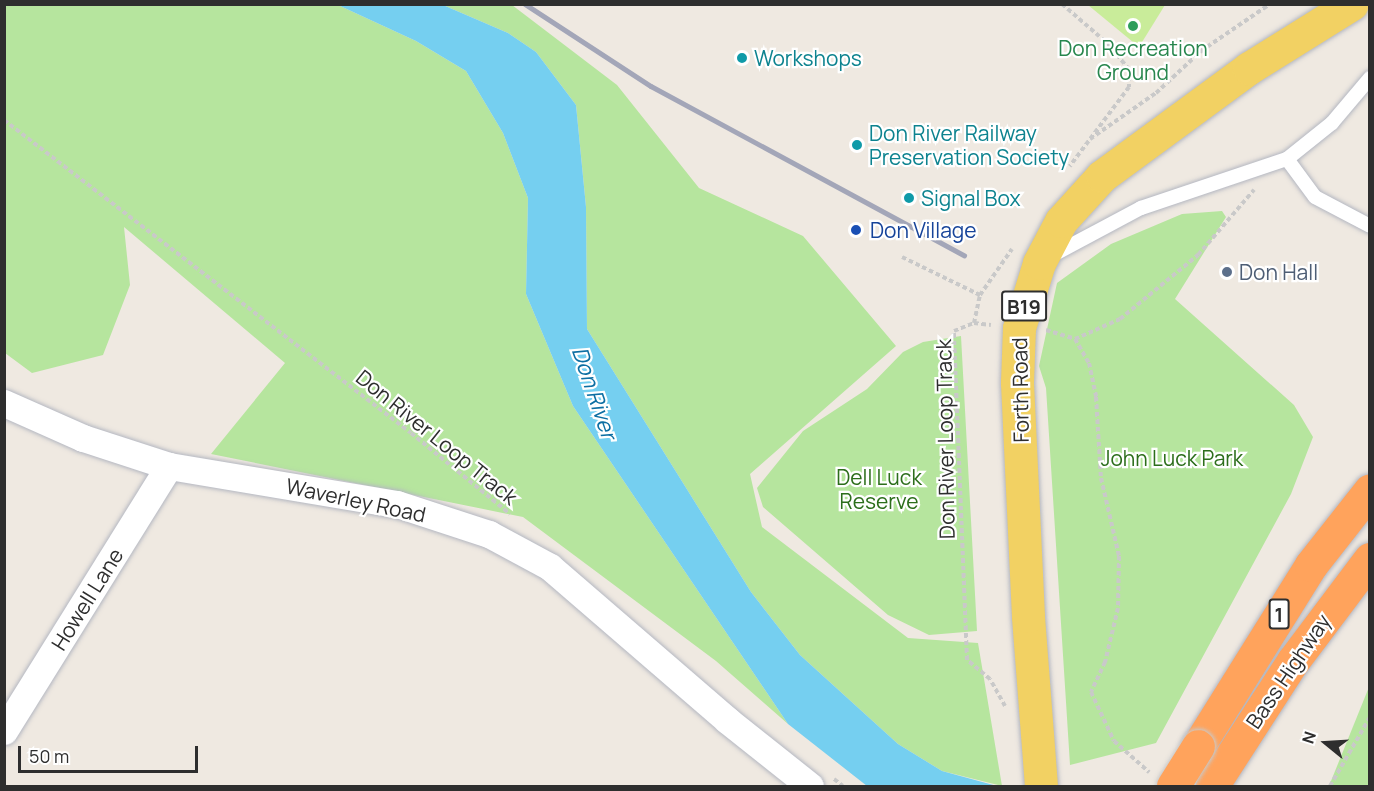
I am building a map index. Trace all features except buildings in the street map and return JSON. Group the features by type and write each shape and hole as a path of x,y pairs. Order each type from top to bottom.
{"highway":[{"name":"Bass Highway","path":"1166,782 1198,746 1311,565 1370,490"},
{"name":"Bass Highway","path":"1219,775 1293,661 1370,559"}],"main road":[{"name":"Forth Road","path":"1039,774 1017,382 1019,328 1028,252 1110,169 1249,68 1352,4"}],"street":[{"name":"Waverley Road","path":"4,403 84,438 169,466 397,504 489,534 550,567 726,720 817,779"},
{"name":"Howell Lane","path":"4,731 169,466"}],"lane":[{"path":"1028,252 1141,208 1287,159 1332,123 1367,86"},
{"path":"1287,159 1315,197 1370,226"}],"path":[{"path":"1062,4 1107,43 1129,69 1129,87 1068,169"},
{"path":"1087,141 1156,93 1201,51 1270,4"},
{"name":"Don River Loop Track","path":"4,120 411,433 512,516"},
{"path":"1075,339 1120,319 1198,255 1257,188"},
{"name":"Don River Loop Track","path":"1007,715 990,679 967,660 954,331 974,322 980,295 1028,252"},
{"path":"902,257 980,295"},
{"path":"974,322 1058,332 1075,339 1089,363 1096,397 1101,478 1119,556 1118,608 1105,662 1090,692 1113,741 1143,768 1166,782"},
{"path":"1330,786 1370,717"},
{"path":"817,779 843,786"}],"green space":[{"path":"5,5 338,5 416,41 466,71 503,133 528,198 526,294 573,406 788,724 716,661 523,517 211,454 285,363 124,227 130,285 103,355 32,373 5,353"},
{"path":"443,5 512,5 617,85 699,188 803,236 896,346 750,474 762,527 908,638 978,643 1002,786 942,771 898,744 800,655 751,592 587,329 586,207 576,105 536,52 508,33"},
{"name":"Don Recreation Ground","path":"1088,5 1165,5 1139,47"},
{"name":"John Luck Park","path":"1222,211 1226,217 1175,299 1294,405 1313,437 1291,494 1156,743 1070,765 1046,388 1039,366 1057,283 1111,244 1182,214"},
{"name":"Dell Luck Reserve","path":"961,336 977,631 929,635 888,615 763,507 757,488 803,431 867,389 903,352 923,342"},
{"path":"1369,687 1369,786 1329,786"}],"water":[{"name":"Don River","path":"338,5 443,5 508,33 536,52 576,105 586,207 587,329 751,592 800,655 898,744 942,771 997,786 867,786 788,724 573,406 526,294 528,198 503,133 466,71 416,41"}],"railway":[{"path":"525,4 651,86 964,255"}],"place":[{"name":"Don Recreation Ground","path":"1133,26"},
{"name":"Workshops","path":"742,58"},
{"name":"Don River Railway Preservation Society","path":"857,145"},
{"name":"Signal Box","path":"909,198"},
{"name":"Don Village","path":"856,230"},
{"name":"Don Hall","path":"1227,272"}]}
